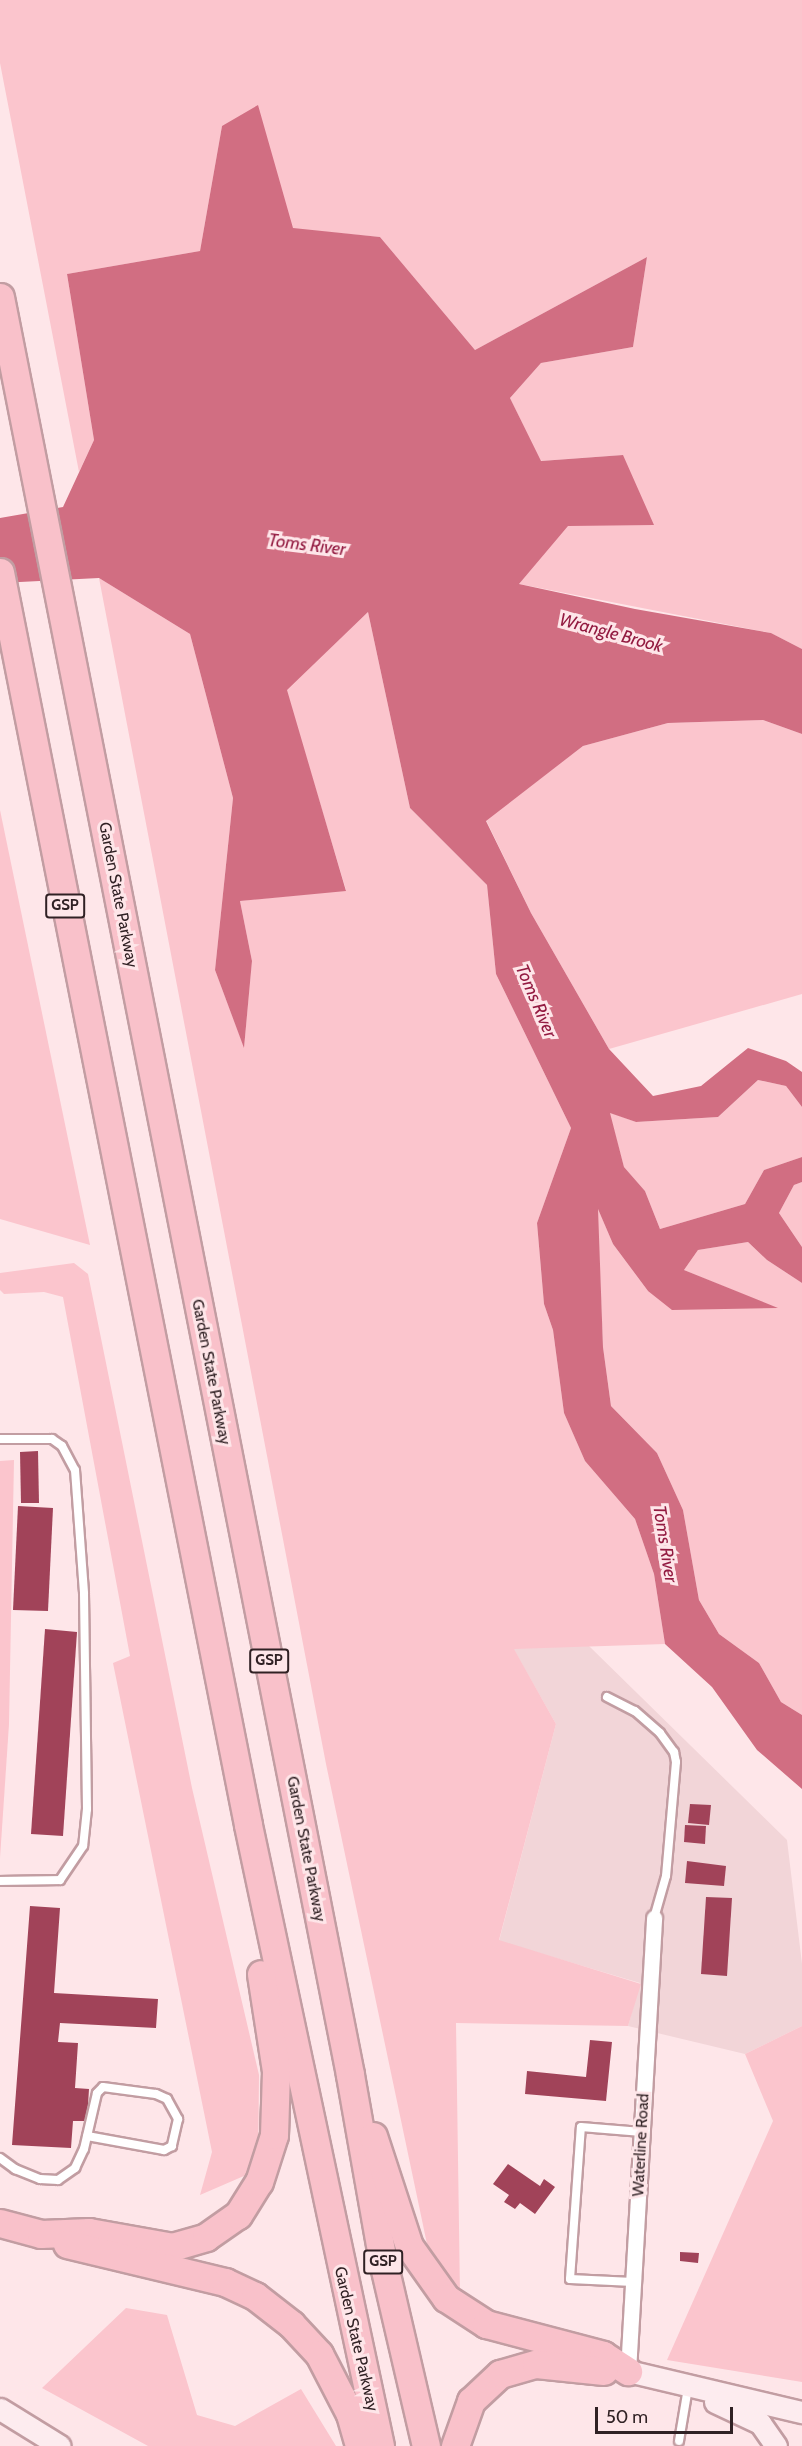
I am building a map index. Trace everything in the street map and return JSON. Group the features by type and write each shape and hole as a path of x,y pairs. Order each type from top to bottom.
{"highway":[{"name":"Garden State Parkway","path":"0,297 350,2075 382,2257 426,2446"},
{"name":"Garden State Parkway","path":"2,582 248,1825 380,2446"},
{"path":"41,2234 88,2232 156,2247 182,2245 228,2224 253,2195 271,2152 276,2091 273,2040 242,1870 248,1825"},
{"path":"350,2075 383,2163 406,2241 438,2290 486,2324 603,2355 628,2372"},
{"path":"0,2223 41,2234 53,2241 225,2282 255,2296 291,2324 319,2354 350,2414 359,2446"},
{"path":"455,2446 471,2401 492,2379 510,2369 551,2364 628,2372"}],"main road":[{"path":"628,2372 802,2412"},
{"path":"693,2388 727,2409 760,2423 776,2446"},
{"path":"747,2400 802,2406"},
{"path":"0,2409 60,2446"}],"street":[{"name":"Waterline Road","path":"628,2372 654,1918"}],"lane":[{"path":"0,1439 52,1439 62,1446 75,1470 84,1594 87,1809 82,1846 60,1880 0,1881"},
{"path":"608,1697 635,1711 660,1733 674,1752 676,1762 666,1876 654,1918"},
{"path":"0,2158 15,2169 40,2179 58,2180 75,2168 87,2136 97,2093 103,2086 156,2094 167,2099 178,2119 172,2146 164,2150 87,2136"},
{"path":"633,2282 570,2279 581,2127 642,2132"},
{"path":"679,2441 693,2388"}],"shaded area":[{"path":"0,0 802,0 802,649 771,633 519,584 623,455 540,461 510,398 541,363 633,347 647,257 475,350 380,237 293,229 222,126 200,251 67,274 94,440 79,472 0,63"},
{"path":"99,578 190,634 233,798 215,970 244,1047 252,961 240,901 346,890 286,690 368,612 410,808 487,885 496,974 571,1128 537,1223 544,1304 553,1330 564,1413 585,1461 635,1519 654,1574 665,1644 514,1649 556,1724 499,1940 641,1984 628,2026 456,2023 460,2294 427,2244 326,1764"},
{"path":"763,720 802,734 802,994 609,1049 531,913 486,820 583,746 668,723"},
{"path":"0,810 90,1245 0,1219"},
{"path":"758,1080 786,1086 802,1107 802,1157 764,1170 745,1204 660,1229 645,1191 624,1167 609,1112 636,1122 718,1117"},
{"path":"802,1182 802,1247 779,1213 794,1185"},
{"path":"597,1206 613,1244 648,1291 776,1308 684,1270 698,1250 748,1242 767,1260 802,1283 802,1715 781,1702 759,1663 719,1634 699,1600 683,1510 657,1453 611,1406 603,1347"},
{"path":"74,1263 88,1274 192,1788 259,2075 258,2170 200,2195 212,2152 113,1663 130,1656 63,1297 44,1292 4,1294 0,1290 0,1273"},
{"path":"14,1460 9,1724 0,1858 0,1461"},
{"path":"589,1646 787,1840 802,1964 802,2026 745,2054 628,2026 640,1983 499,1941 556,1724 513,1648"},
{"path":"802,2026 802,2382 667,2360 773,2121 745,2054"},
{"path":"126,2308 167,2315 197,2415 235,2426 301,2389 336,2446 148,2446 42,2388"}],"water":[{"path":"258,105 293,228 380,237 475,350 647,257 633,347 541,363 510,398 541,461 623,455 654,525 568,526 519,584 635,609 771,633 802,649 802,734 763,720 668,723 583,746 486,821 531,913 609,1049 653,1096 701,1086 748,1048 786,1061 802,1072 802,1107 786,1086 758,1080 718,1117 636,1122 610,1113 624,1167 645,1191 660,1229 745,1204 764,1170 802,1157 802,1182 794,1185 779,1213 802,1247 802,1283 767,1260 748,1242 698,1250 684,1270 778,1308 672,1310 648,1291 613,1244 598,1209 603,1347 611,1406 657,1453 683,1510 699,1600 719,1634 759,1663 781,1702 802,1715 802,1789 757,1750 712,1687 665,1644 654,1574 635,1519 585,1461 564,1413 553,1330 544,1304 537,1223 571,1128 496,974 487,885 410,808 368,612 287,690 346,891 240,901 252,961 244,1048 215,970 233,798 190,634 99,578 0,583 0,518 63,507 94,440 67,274 200,251 222,126"}],"building":[{"path":"38,1451 39,1503 21,1503 20,1452"},
{"path":"18,1506 53,1508 48,1611 13,1610"},
{"path":"45,1629 77,1632 63,1836 31,1834"},
{"path":"690,1804 711,1805 709,1825 688,1823"},
{"path":"685,1825 706,1826 705,1844 684,1842"},
{"path":"687,1861 726,1866 724,1886 685,1883"},
{"path":"706,1897 732,1898 727,1976 701,1974"},
{"path":"30,1906 60,1908 54,1993 158,1999 156,2028 60,2023 58,2042 78,2043 75,2088 89,2089 87,2121 73,2121 71,2148 12,2145"},
{"path":"590,2040 612,2042 606,2101 525,2094 527,2071 586,2077"},
{"path":"508,2164 540,2186 544,2179 555,2187 535,2214 520,2203 515,2209 504,2202 509,2195 493,2184"},
{"path":"680,2252 699,2253 698,2263 680,2261"}],"water label":[{"name":"Toms River","path":"307,545"},
{"name":"Wrangle Brook","path":"611,633"},
{"name":"Toms River","path":"536,1001"},
{"name":"Toms River","path":"665,1544"}]}
